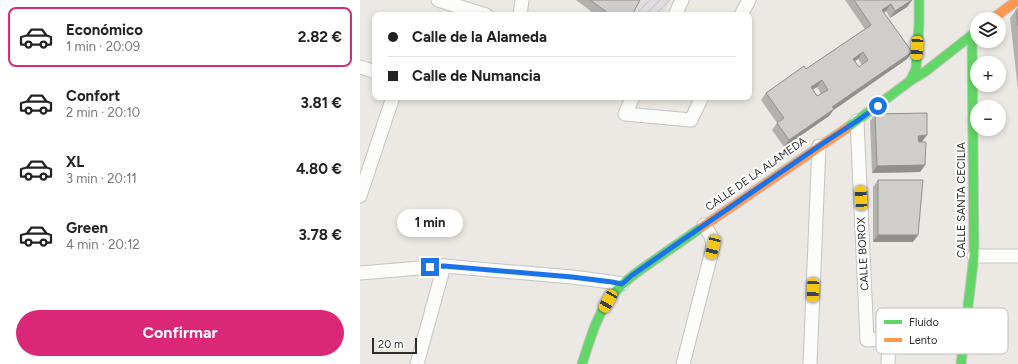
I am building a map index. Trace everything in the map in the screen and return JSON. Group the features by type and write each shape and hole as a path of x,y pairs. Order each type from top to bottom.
{"street":[{"path":"438,0 476,12"},
{"path":"520,12 522,0"},
{"path":"676,12 682,0"},
{"path":"743,12 749,0"},
{"path":"910,81 916,69 917,60 919,0"},
{"path":"1002,12 1018,0"},
{"name":"CALLE DE LA ALAMEDA","path":"582,364 600,315 608,301 622,284 631,276 857,121 910,81 933,66 970,36"},
{"name":"CALLE SANTA CECILIA","path":"968,308 974,256 974,48"},
{"path":"917,60 924,65 933,66"},
{"path":"360,67 372,71"},
{"path":"360,196 392,100"},
{"path":"632,100 625,114 691,120 701,100"},
{"name":"CALLE BOROX","path":"857,121 867,340 876,340"},
{"path":"810,364 819,146"},
{"path":"684,364 713,247 711,236 704,225"},
{"path":"974,256 1018,256"},
{"path":"417,364 444,266"},
{"path":"360,273 444,266 572,277 622,284"},
{"name":"CALLE BOROX","path":"888,364 889,354"},
{"name":"CALLE SANTA CECILIA","path":"961,364 962,354"}],"shaded area":[{"path":"576,0 670,0 664,12 592,12"}],"building":[{"path":"590,0 640,0 634,12 607,12"},
{"path":"854,0 912,0 895,11 891,4 882,10 912,52 832,107 834,109 789,140 777,123 784,118 766,93 804,66 806,69 871,25","holes":["863,52 868,60 859,67 853,59","822,80 828,90 817,96 811,87"]},
{"path":"1018,8 1018,26 1016,10"},
{"path":"927,113 927,135 918,136 919,142 926,142 925,165 877,166 875,114"},
{"path":"878,180 923,180 918,235 878,235"}],"traffic: fast":[{"path":"910,81 916,69 919,0"},
{"path":"847,128 910,81 926,71 970,36"},
{"path":"968,308 974,256 972,48"},
{"path":"582,364 603,308 613,294 638,272 702,227"},
{"path":"961,364 962,354"}],"traffic: slow":[{"path":"1002,12 1018,0"},
{"path":"702,227 847,128"}],"route":[{"path":"430,267 444,266 572,277 622,284 681,241 878,106"}]}
